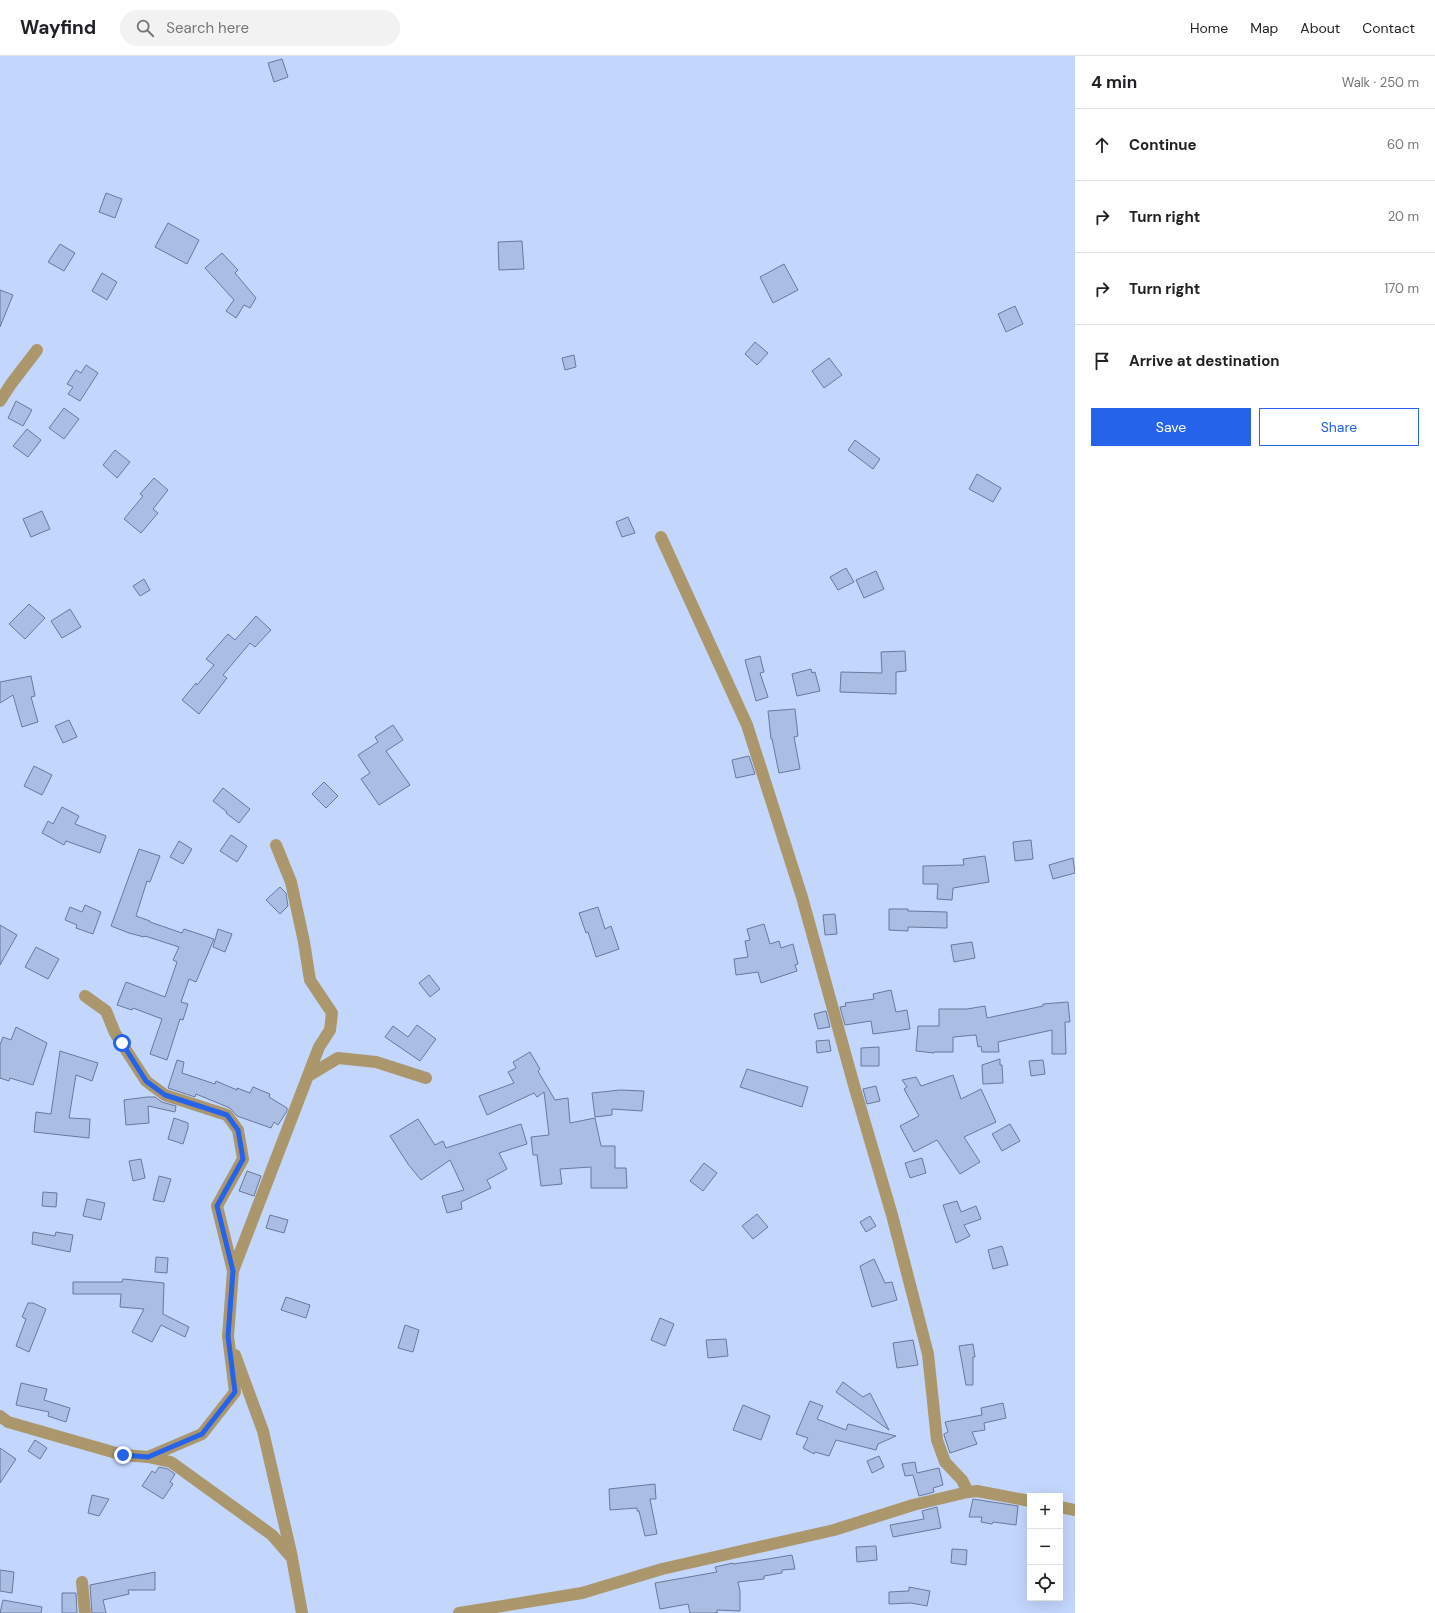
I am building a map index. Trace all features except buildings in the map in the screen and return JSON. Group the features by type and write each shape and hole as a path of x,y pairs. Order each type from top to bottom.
{"street":[{"path":"0,400 37,350"},
{"path":"661,537 747,724 802,897 855,1090 892,1215 928,1354 937,1440 945,1462 962,1480 968,1492"},
{"path":"148,1457 202,1434 235,1392 228,1336 233,1271 319,1047 330,1030 332,1013 310,980 304,942 291,882 276,845"},
{"path":"85,996 106,1011 115,1032 146,1081 165,1095 227,1115 238,1130 243,1159 217,1206 233,1271"},
{"path":"308,1076 338,1058 376,1062 426,1078"},
{"path":"228,1336 263,1431 292,1558 302,1613"},
{"path":"0,1416 8,1422 123,1455 148,1457 171,1462 272,1535 292,1558"},
{"path":"459,1613 582,1592 662,1569 834,1530 913,1505 968,1492 977,1491 1027,1500"},
{"path":"1063,1508 1075,1510"},
{"path":"82,1582 85,1613"}],"route":[{"path":"122,1043 146,1081 165,1095 227,1115 238,1130 243,1159 217,1206 233,1271 228,1336 235,1392 202,1434 148,1457 123,1455"}]}
